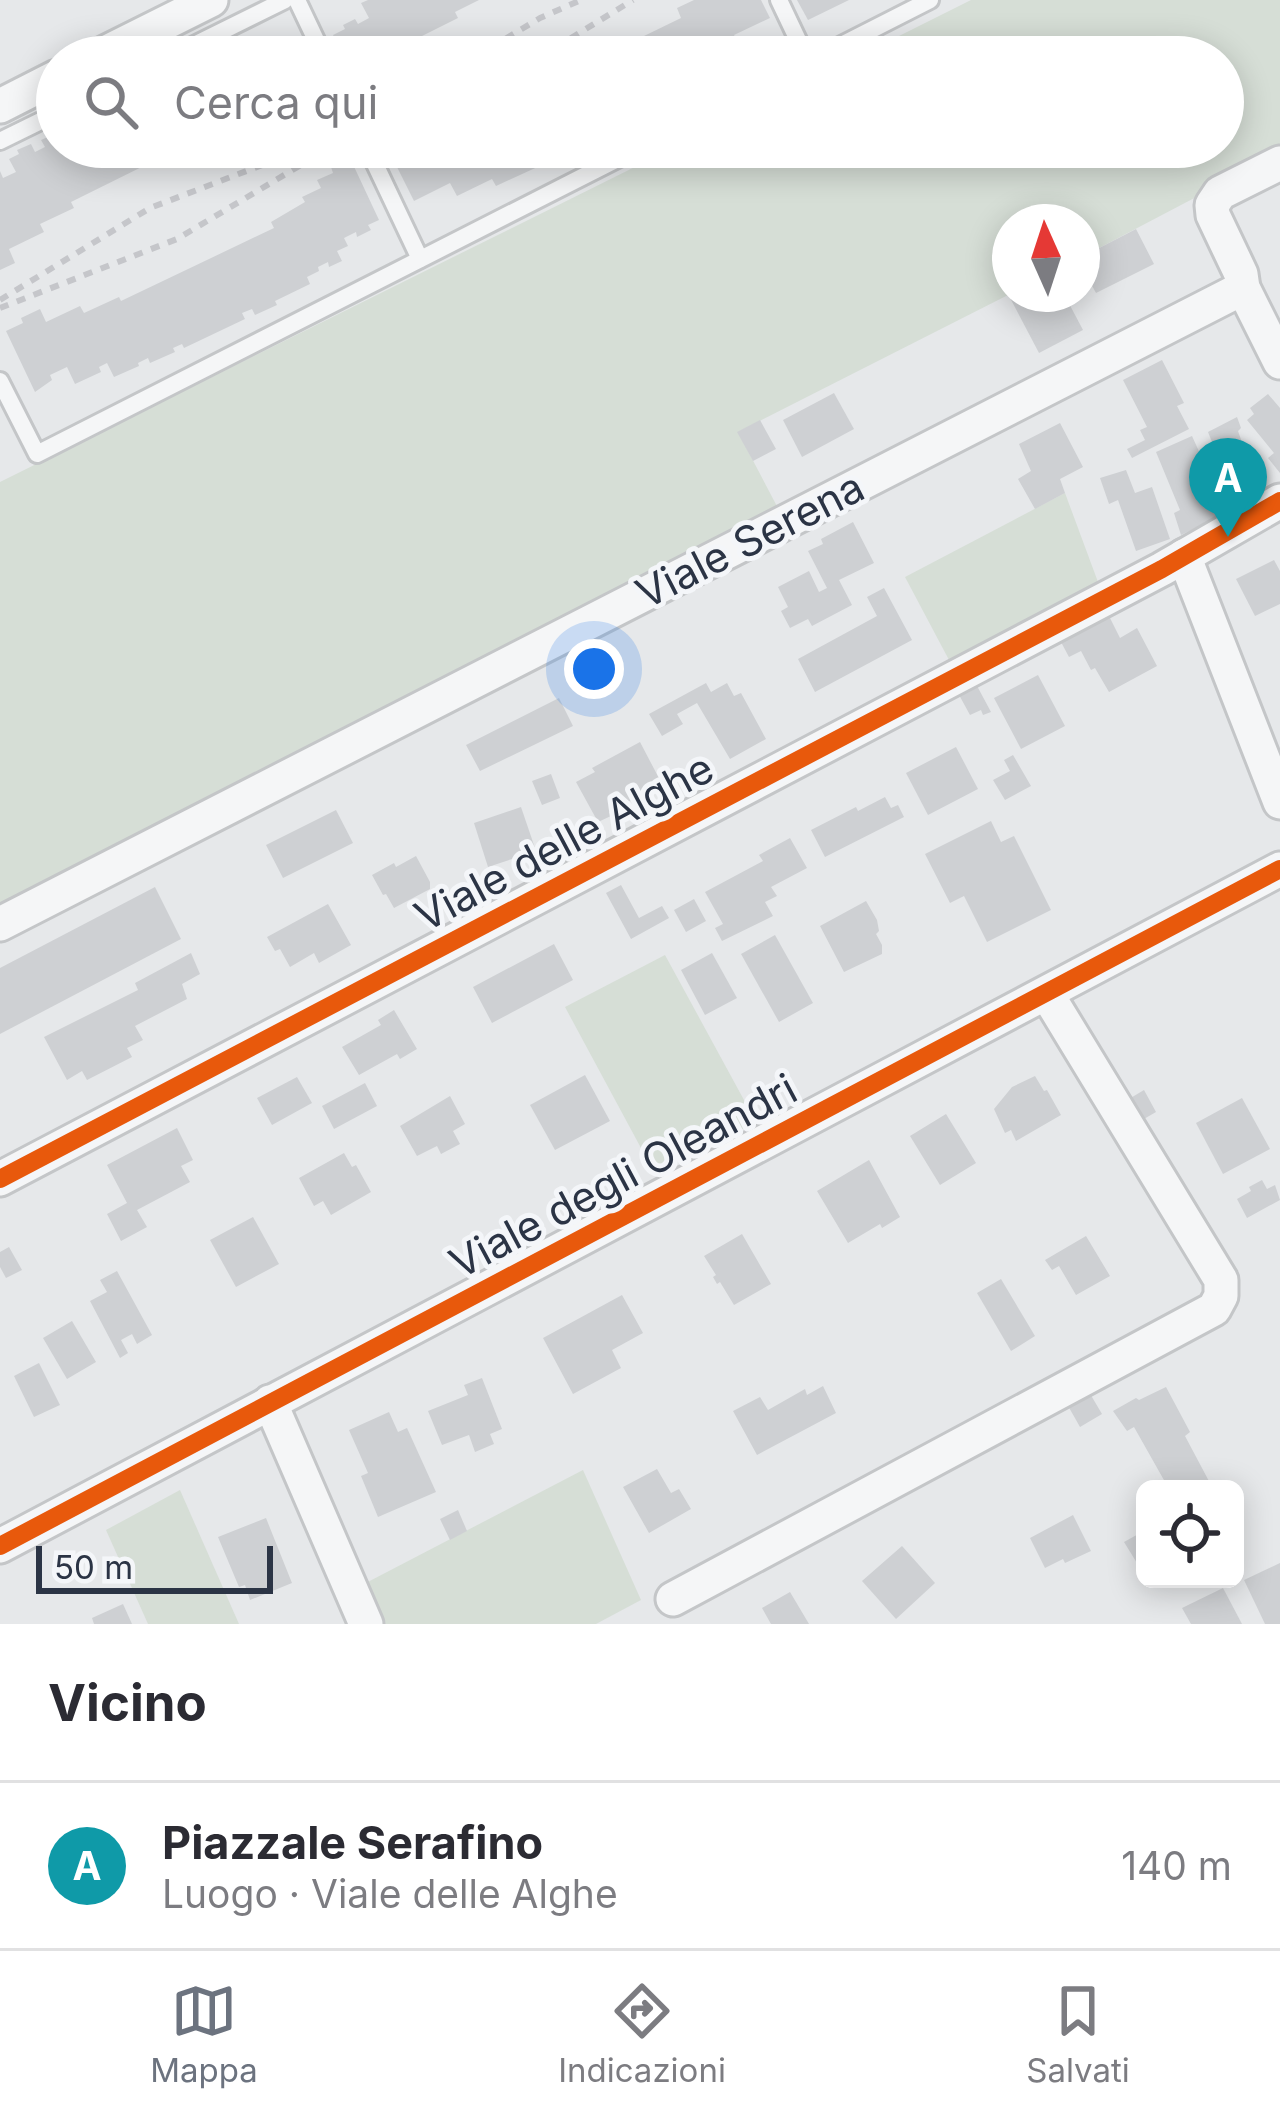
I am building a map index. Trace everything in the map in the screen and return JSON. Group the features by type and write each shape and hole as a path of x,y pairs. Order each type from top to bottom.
{"street":[{"path":"139,36 211,0"},
{"path":"0,106 36,88"},
{"path":"1280,163 1220,193 1212,205 1243,288 1280,362"},
{"name":"Viale Serena","path":"0,924 1243,288"},
{"name":"Viale delle Alghe","path":"0,1179 1173,563 1280,501"},
{"path":"1173,563 1280,802"},
{"name":"Viale degli Oleandri","path":"0,1546 1280,869"},
{"path":"674,1599 1214,1309 1221,1296 1221,1280 1047,994"},
{"path":"271,1402 366,1624"}],"lane":[{"path":"212,36 285,0"},
{"path":"297,0 314,36"},
{"path":"779,0 796,36"},
{"path":"860,36 931,0"},
{"path":"0,141 36,123"},
{"path":"377,168 420,259"},
{"path":"0,381 37,454 600,168"}],"path":[{"path":"510,36 580,0"},
{"path":"574,36 633,0"},
{"path":"0,304 150,208 254,168"},
{"path":"0,304 177,238 295,168"}],"shaded area":[{"path":"971,0 1280,0 1280,153 1100,248 1100,204 992,204 992,303 738,432 780,512 0,911 0,482 633,168 1244,168 1244,36 899,36"},
{"path":"1065,493 1098,582 949,660 905,577"},
{"path":"665,955 756,1122 655,1174 565,1007"},
{"path":"583,1470 641,1600 596,1624 378,1624 362,1585"},
{"path":"180,1490 239,1624 148,1624 106,1530"}],"building":[{"path":"479,0 455,12 458,18 422,36 334,36 345,29 343,25 369,18 361,3"},
{"path":"694,0 761,0 770,18 735,36 644,36 681,18 677,8"},
{"path":"797,0 849,0 808,20"},
{"path":"31,144 36,168 140,168 71,202 74,208 40,224 44,232 9,249 15,263 0,270 0,171 3,178 16,172 9,159 19,154 17,150"},
{"path":"331,168 355,168 379,220 368,225 371,230 344,238 348,246 337,251 342,261 318,267 319,271 307,277 310,284 275,301 277,305 255,315 252,309 242,313 245,319 184,348 182,344 173,348 175,352 150,363 148,358 114,377 107,363 99,367 101,372 75,384 67,367 50,375 52,380 35,392 6,331 23,323 21,318 40,309 46,322 80,306 84,313 119,297 121,301 274,228 271,222 305,202 302,197 321,188 317,180 333,173"},
{"path":"398,168 535,168 496,186 492,179 457,196 450,183 414,201"},
{"path":"1136,229 1154,264 1100,291 1100,248"},
{"path":"1017,312 1074,312 1083,330 1039,353"},
{"path":"1162,360 1184,403 1177,406 1189,429 1132,458 1127,449 1145,440 1140,430 1147,427 1123,380"},
{"path":"834,393 854,429 802,457 783,420"},
{"path":"1268,394 1280,408 1280,473 1268,458 1274,453 1247,420 1254,414 1250,408"},
{"path":"1237,417 1256,482 1232,492 1208,432"},
{"path":"760,420 776,449 753,461 737,432"},
{"path":"1060,423 1083,467 1060,479 1065,493 1035,509 1018,479 1031,471 1019,444"},
{"path":"1192,436 1217,491 1223,488 1233,510 1181,535 1174,513 1180,510 1156,452"},
{"path":"1126,470 1135,493 1152,487 1170,539 1136,551 1118,500 1109,504 1100,478"},
{"path":"853,522 874,563 839,580 852,605 812,626 808,619 790,628 781,611 788,607 778,587 809,571 819,592 827,588 808,551"},
{"path":"1274,560 1280,571 1280,604 1255,616 1236,579"},
{"path":"884,588 912,640 815,692 798,659 877,616 867,597"},
{"path":"1109,616 1120,638 1137,628 1157,666 1109,692 1081,651 1069,657 1061,642"},
{"path":"1038,675 1065,726 1021,749 994,698"},
{"path":"706,683 711,692 727,683 734,696 741,693 766,739 730,759 697,703 677,714 683,724 662,736 649,714"},
{"path":"976,684 991,712 983,715 981,710 970,715 958,693"},
{"path":"559,698 573,726 480,771 466,745"},
{"path":"640,742 662,784 598,822 576,782"},
{"path":"956,747 978,789 928,815 906,773"},
{"path":"1013,755 1031,786 1005,800 993,780 1010,771 1004,760"},
{"path":"551,774 560,798 542,805 532,781"},
{"path":"885,797 891,808 898,805 904,817 825,857 811,830"},
{"path":"521,807 536,851 488,867 474,823"},
{"path":"336,810 353,843 283,878 266,845"},
{"path":"991,821 1001,842 1014,836 1051,910 987,942 964,896 950,903 925,854"},
{"path":"790,838 807,868 771,887 777,896 765,902 773,916 722,941 715,928 723,924 705,892 763,861 759,855"},
{"path":"416,856 430,889 394,908 372,875"},
{"path":"621,885 639,918 662,906 669,918 631,939 606,893"},
{"path":"155,887 181,939 0,1034 0,968"},
{"path":"694,899 706,921 686,932 674,910"},
{"path":"866,901 877,920 882,954 844,972 820,926"},
{"path":"328,904 351,945 319,963 314,953 290,967 267,937"},
{"path":"775,935 813,1003 779,1022 741,954"},
{"path":"554,944 573,980 492,1023 473,987"},
{"path":"191,953 200,974 182,984 187,999 135,1026 143,1040 127,1048 132,1057 87,1080 82,1071 67,1080 44,1037 138,990 135,983"},
{"path":"712,953 737,998 705,1015 681,970"},
{"path":"394,1010 417,1049 400,1059 397,1054 359,1075 342,1047 381,1025 378,1020"},
{"path":"585,1075 610,1121 555,1150 530,1105"},
{"path":"1035,1076 1061,1115 1016,1141 1011,1130 1005,1133 994,1109 1012,1087"},
{"path":"297,1077 312,1103 272,1125 257,1098"},
{"path":"365,1083 377,1106 334,1129 322,1106"},
{"path":"1144,1090 1156,1112 1137,1123 1124,1102"},
{"path":"450,1096 465,1124 453,1131 460,1144 441,1154 437,1146 417,1156 400,1126"},
{"path":"1242,1098 1270,1149 1223,1174 1196,1123"},
{"path":"946,1114 976,1163 940,1185 910,1136"},
{"path":"177,1128 193,1160 181,1166 190,1182 137,1210 147,1227 121,1241 107,1214 127,1203 107,1165"},
{"path":"344,1153 371,1192 331,1215 323,1201 314,1206 299,1178"},
{"path":"869,1160 900,1217 848,1243 817,1191"},
{"path":"1262,1180 1267,1189 1275,1185 1280,1200 1247,1218 1237,1199"},
{"path":"253,1217 279,1264 236,1287 210,1240"},
{"path":"742,1234 771,1284 734,1305 704,1256"},
{"path":"1086,1236 1110,1276 1076,1295 1059,1266 1052,1270 1045,1260"},
{"path":"9,1247 22,1270 6,1278 0,1252"},
{"path":"117,1271 152,1335 137,1344 132,1334 121,1340 128,1353 120,1358 90,1301 107,1292 100,1280"},
{"path":"1001,1279 1035,1336 1011,1351 977,1293"},
{"path":"622,1295 643,1333 612,1350 621,1368 573,1394 543,1338"},
{"path":"72,1321 96,1362 67,1379 43,1338"},
{"path":"39,1363 60,1405 34,1417 14,1376"},
{"path":"482,1378 502,1429 490,1434 494,1444 475,1452 469,1435 442,1445 428,1411 468,1395 464,1385"},
{"path":"823,1386 836,1413 757,1455 733,1411 760,1397 768,1410 805,1389 807,1395"},
{"path":"1166,1387 1208,1480 1164,1480 1134,1427 1127,1431 1113,1411"},
{"path":"1089,1392 1102,1414 1080,1427 1067,1404"},
{"path":"389,1412 398,1432 407,1428 436,1492 378,1517 361,1476 368,1473 349,1430"},
{"path":"657,1469 671,1493 679,1489 691,1509 649,1533 623,1487"},
{"path":"458,1510 467,1531 450,1540 440,1519"},
{"path":"1073,1515 1091,1551 1045,1568 1030,1538"},
{"path":"266,1518 292,1583 250,1600 245,1585 239,1587 218,1537"},
{"path":"1136,1535 1136,1561 1124,1542"},
{"path":"902,1546 935,1583 896,1619 862,1581"},
{"path":"1280,1563 1280,1624 1265,1624 1244,1580"},
{"path":"1223,1588 1242,1624 1191,1624 1182,1608"},
{"path":"790,1592 809,1624 771,1624 762,1608"},
{"path":"123,1604 132,1624 94,1624 92,1618"}],"cycle path":[{"path":"0,1179 1162,569 1280,501"},
{"path":"0,1546 1280,869"}],"place":[{"name":"Piazzale Serafino","path":"1228,537"}]}
